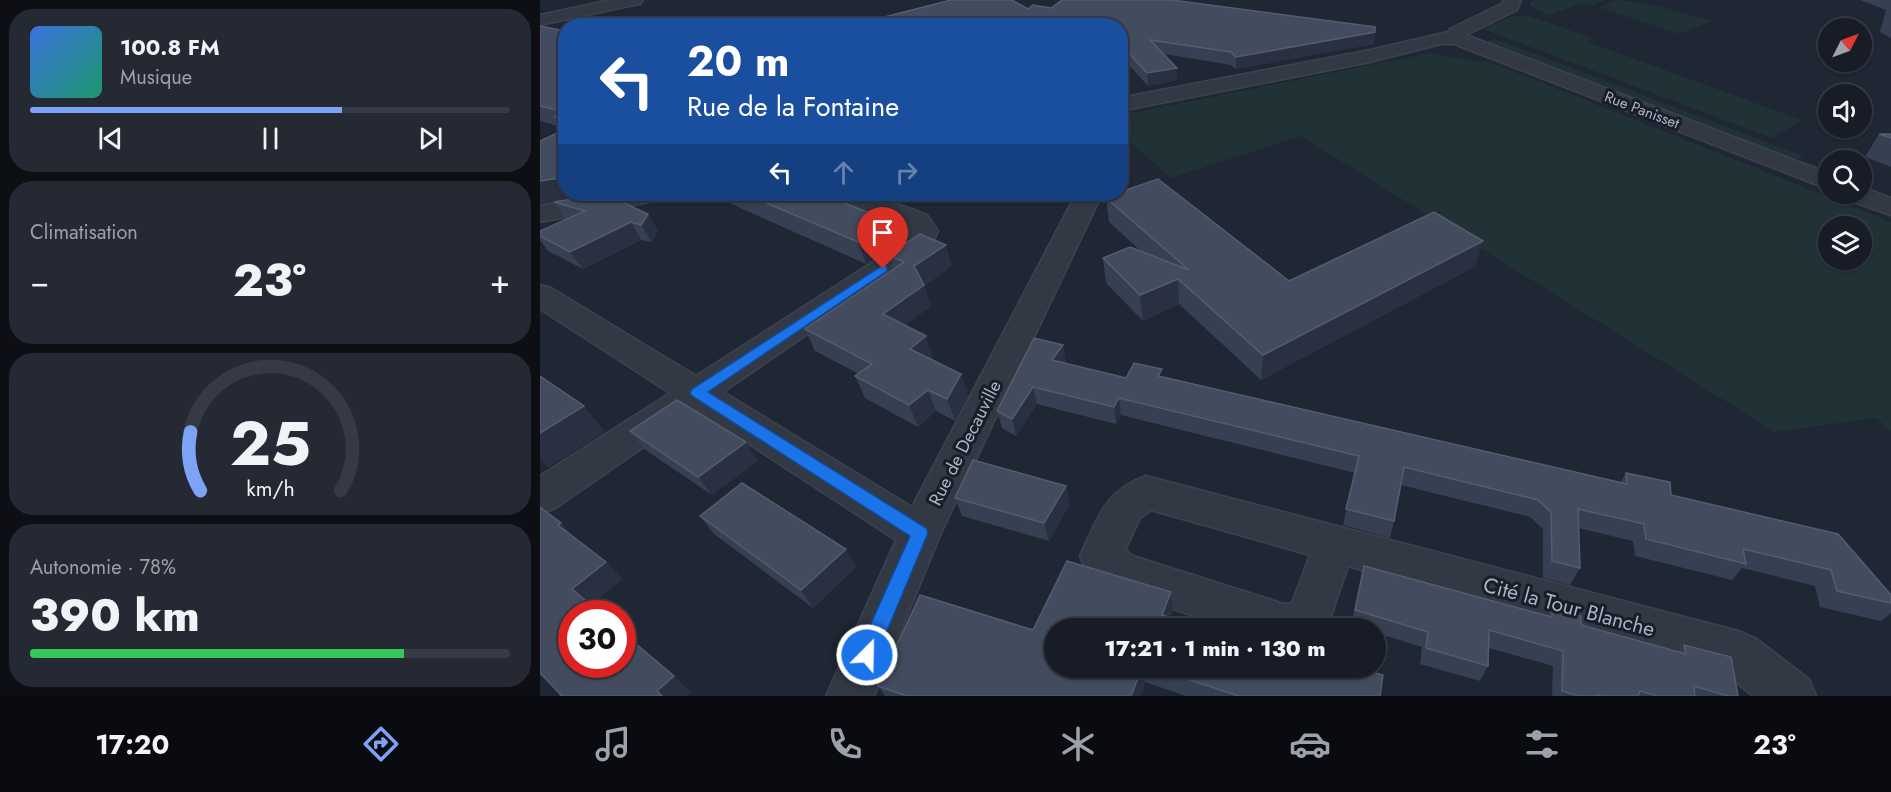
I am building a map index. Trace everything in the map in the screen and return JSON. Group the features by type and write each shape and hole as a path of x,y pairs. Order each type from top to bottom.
{"street":[{"path":"540,20 634,0"},
{"path":"1128,103 1370,56 1441,38 1456,38 1457,33 1511,6 1512,0"},
{"path":"540,28 558,32"},
{"name":"Rue Panisset","path":"1456,38 1818,178"},
{"path":"540,189 558,194"},
{"path":"1872,200 1891,207"},
{"path":"583,201 594,204"},
{"path":"540,214 610,201"},
{"path":"540,497 920,244 924,231 917,221 867,201"},
{"name":"Rue de Decauville","path":"850,696 920,533 1079,201"},
{"path":"540,295 920,533"},
{"name":"Cité la Tour Blanche","path":"1335,543 1308,620 1284,626 1119,571 1101,556 1125,507 1146,492 1335,543 1738,654 1792,696"}],"shaded area":[{"path":"1535,0 1605,0 1592,5 1582,3 1549,15 1530,6 1530,2"},
{"path":"1617,0 1655,5 1711,21 1680,34 1599,7"},
{"path":"1512,16 1529,16 1595,39 1588,42 1802,120 1772,138 1483,29"},
{"path":"1494,39 1803,156 1800,159 1780,156 1486,42"},
{"path":"1430,53 1495,64 1818,193 1818,204 1846,204 1891,222 1891,431 1876,418 1775,432 1301,136 1171,178 1128,140 1128,114"}],"building":[{"path":"951,0 1012,0 1028,9 1033,5 1051,8 1062,0 1172,0 1375,27 1375,32 1236,57 1231,52 1150,40 1177,68 1147,73 1128,52 1128,18 880,18"},
{"path":"540,26 558,29 558,110 540,106"},
{"path":"558,133 558,178 540,181 540,141"},
{"path":"1879,134 1891,134 1891,138"},
{"path":"1158,179 1289,281 1434,212 1483,241 1263,355 1178,279 1140,295 1103,258 1130,247 1189,270 1109,201 1128,201 1128,189"},
{"path":"620,201 648,214 641,225 631,222 570,252 540,236 540,231 585,211 554,202"},
{"path":"761,201 839,201 891,222 858,242"},
{"path":"920,234 946,245 914,266 924,285 883,314 926,336 910,349 961,374 947,399 928,390 909,405 855,376 872,364 805,329 904,262 888,255"},
{"path":"1034,338 1063,345 1052,360 1126,378 1134,363 1162,369 1158,376 1627,484 1626,473 1670,482 1671,495 1838,534 1891,595 1891,603 1837,591 1831,570 1743,549 1746,564 1646,539 1644,524 1578,509 1580,568 1552,561 1551,512 1538,500 1404,467 1394,521 1346,509 1359,456 1119,398 1114,407 1033,387 1012,419 997,411"},
{"path":"540,376 584,406 540,433"},
{"path":"677,400 746,442 698,477 630,431"},
{"path":"973,460 1066,486 1044,523 955,498"},
{"path":"742,483 846,549 801,590 700,516"},
{"path":"540,507 561,523 558,525 606,562 572,589 585,600 558,600 558,678 636,678 636,644 674,676 657,691 662,696 560,696 540,673"},
{"path":"1067,561 1171,592 1162,615 1172,618 1044,618 1044,678 1138,678 1131,696 907,696 878,686 920,595 1033,630"},
{"path":"1364,566 1552,617 1552,608 1581,616 1581,625 1686,654 1684,645 1731,657 1738,696 1728,696 1694,686 1695,696 1657,696 1640,691 1638,696 1579,696 1562,691 1563,651 1489,630 1488,666 1426,648 1428,632 1355,610"},
{"path":"1184,678 1383,678 1380,696 1239,696"}],"route":[{"path":"867,655 920,533 697,393 883,269"}]}
